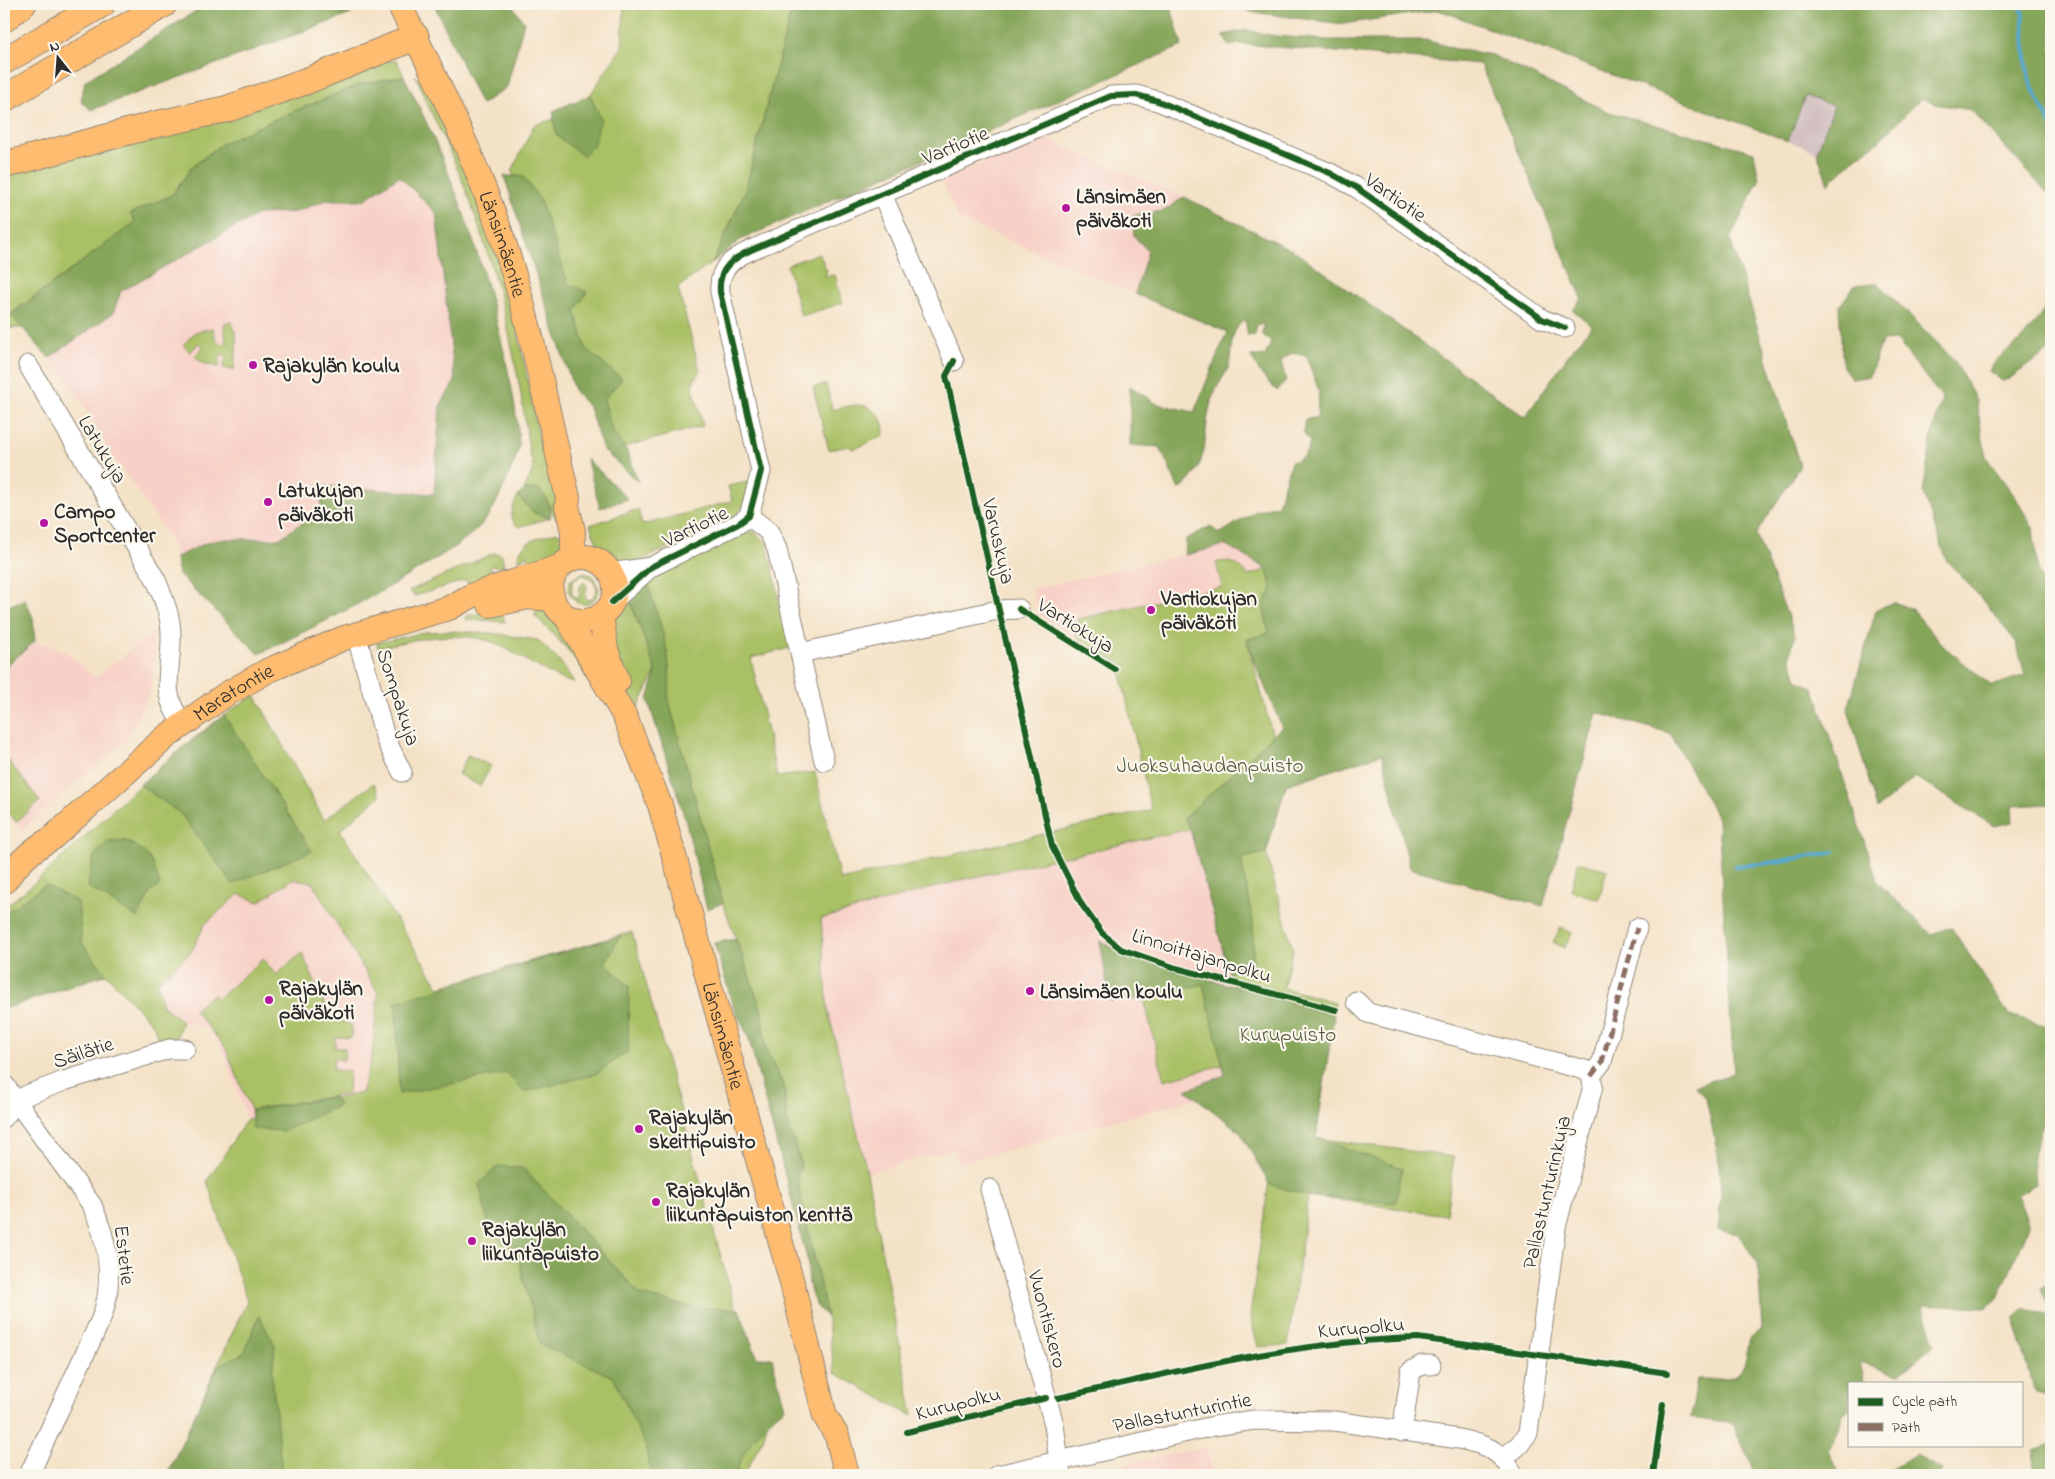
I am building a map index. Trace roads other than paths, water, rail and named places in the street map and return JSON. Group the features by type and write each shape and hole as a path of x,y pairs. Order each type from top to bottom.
{"highway":[{"path":"4,19 22,4"},
{"path":"4,61 102,4"},
{"path":"4,99 164,4"},
{"path":"4,165 153,125 227,109 309,80 416,37"}],"main road":[{"name":"Länsimäentie","path":"399,4 461,131 502,239 521,302 568,498 567,506 573,531 566,563"},
{"name":"Länsimäentie","path":"568,498 574,504 604,567"},
{"path":"586,557 604,567 615,587 606,609 584,621 559,608 551,586 566,563 586,557"},
{"name":"Maratontie","path":"4,882 20,875 43,854 52,839 131,766 183,724 267,671 356,634 449,608 468,597 566,563"},
{"name":"Maratontie","path":"449,608 464,611 529,597 559,608"},
{"name":"Länsimäentie","path":"559,608 625,717 660,806 792,1283 825,1416 837,1436 847,1475"},
{"name":"Länsimäentie","path":"606,609 606,650 618,682 625,717"},
{"name":"Länsimäentie","path":"825,1416 823,1441 831,1475"}],"street":[{"name":"Vartiotie","path":"606,609 651,566 738,524 750,516 760,471 720,292 723,270 733,259 1111,96 1136,95 1176,108 1330,173 1357,188 1542,320 1565,328"},
{"path":"882,194 954,361"},
{"name":"Latukuja","path":"28,365 156,580 169,614 171,634 169,701 183,724"},
{"name":"Vartiotie","path":"750,516 769,532 777,549 824,761"},
{"name":"Vartiotie","path":"604,567 651,566"},
{"name":"Vartiokuja","path":"800,653 998,610 1018,609"},
{"name":"Sompakuja","path":"356,634 388,745 402,772"},
{"path":"1356,1002 1368,1013 1585,1070 1591,1076 1602,1062 1637,928"},
{"name":"Säilätie","path":"4,1117 17,1102 28,1095 64,1081 169,1049 185,1049"},
{"name":"Pallastunturinkuja","path":"1504,1458 1519,1445 1528,1433 1556,1227 1592,1090 1591,1076"},
{"name":"Estetie","path":"4,1084 92,1205 100,1224 109,1273 108,1301 101,1319 29,1475"},
{"name":"Vuontiskero","path":"990,1189 1054,1424 1061,1468"},
{"path":"1402,1432 1411,1371 1422,1365 1431,1366"},
{"name":"Pallastunturintie","path":"997,1475 1061,1468 1260,1419 1334,1421 1477,1443 1496,1451 1504,1458"},
{"path":"1504,1458 1513,1475"}],"waterway":[{"path":"2021,4 2029,78 2051,125"},
{"path":"1735,866 1762,864 1835,852"}],"place":[{"name":"Länsimäen päiväkoti","path":"1066,208"},
{"name":"Rajakylän koulu","path":"253,365"},
{"name":"Latukujan päiväkoti","path":"268,502"},
{"name":"Campo Sportcenter","path":"44,523"},
{"name":"Vartiokujan päiväköti","path":"1151,610"},
{"name":"Länsimäen koulu","path":"1030,991"},
{"name":"Rajakylän päiväkoti","path":"269,1000"},
{"name":"Rajakylän skeittipuisto","path":"639,1129"},
{"name":"Rajakylän liikuntapuiston kenttä","path":"656,1202"},
{"name":"Rajakylän liikuntapuisto","path":"472,1241"}],"park label":[{"name":"Juoksuhaudanpuisto","path":"1210,765"},
{"name":"Kurupuisto","path":"1288,1034"}]}
